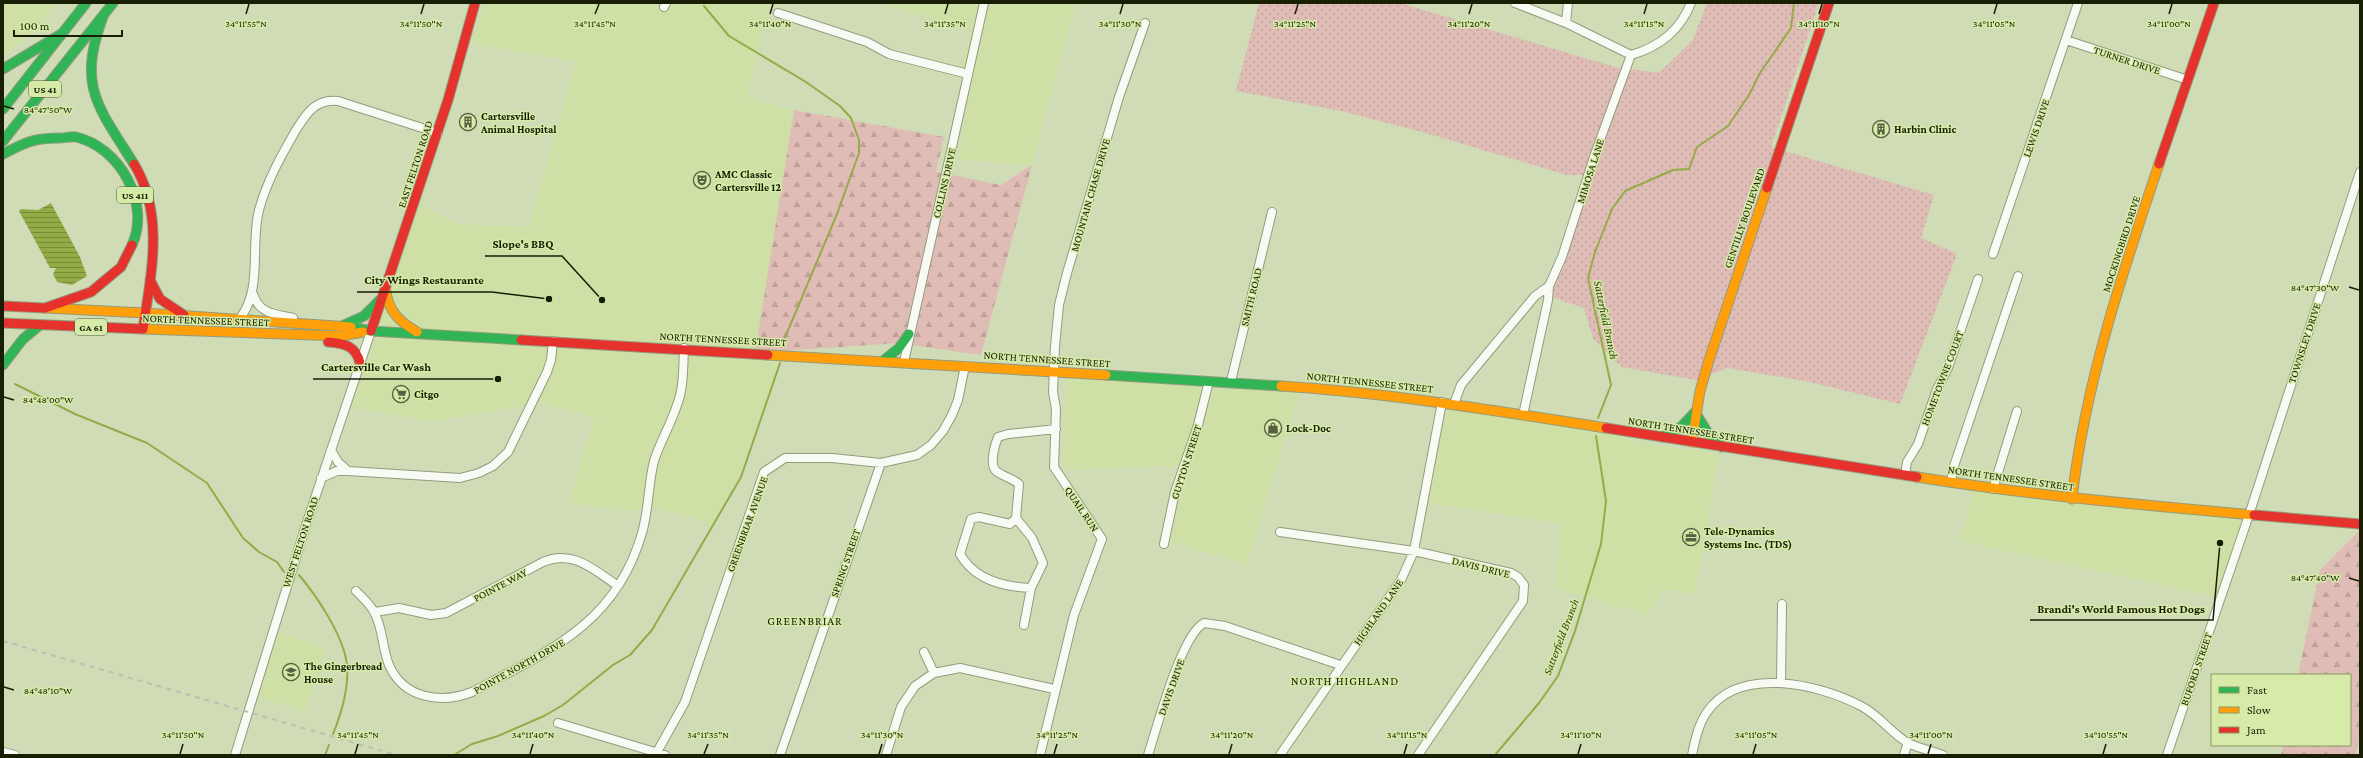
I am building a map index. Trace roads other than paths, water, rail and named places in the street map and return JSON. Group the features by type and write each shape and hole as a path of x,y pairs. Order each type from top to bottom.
{"main road":[{"name":"US 41","path":"3,109 86,3"},
{"path":"86,36 103,3"},
{"name":"US 41","path":"3,141 113,3"},
{"name":"EAST FELTON ROAD","path":"371,331 438,133 475,3"},
{"name":"GENTILLY BOULEVARD","path":"1692,442 1696,412 1711,354 1829,3"},
{"name":"MOCKINGBIRD DRIVE","path":"2072,499 2086,416 2105,335 2132,247 2214,3"},
{"path":"104,14 91,48 89,72 92,88 98,104 137,168 149,198 152,227 150,279 143,329"},
{"path":"3,69 63,33"},
{"name":"US 411","path":"3,154 26,142 40,138 63,137 80,140 99,148 116,161 130,182 136,199 139,219 136,240 129,258 119,272 106,284 90,294 44,308 3,306"},
{"path":"150,279 160,299 184,315"},
{"path":"342,325 364,316 385,292"},
{"path":"385,292 387,301 394,316 420,334"},
{"name":"GA 61","path":"44,308 145,313"},
{"name":"NORTH TENNESSEE STREET","path":"145,313 342,325 371,331 684,348 1332,389 1442,402 1993,489 2072,499 2360,524"},
{"name":"GA 61","path":"3,323 40,325"},
{"path":"3,366 23,338 40,325"},
{"name":"NORTH TENNESSEE STREET","path":"40,325 248,334 341,336 371,331"},
{"path":"248,334 282,340 346,344 354,349 360,363"},
{"path":"883,361 904,343 909,334"},
{"path":"1662,437 1681,427 1696,412 1708,433 1722,447"}],"street":[{"name":"COLLINS DRIVE","path":"904,362 909,334 984,3"},
{"path":"1515,3 1566,23 1631,55 1654,46 1677,29 1691,3"},
{"path":"1566,23 1568,3"},
{"name":"LEWIS DRIVE","path":"1992,254 2078,3"},
{"path":"778,13 867,42 889,54 968,74"},
{"name":"MOUNTAIN CHASE DRIVE","path":"1053,371 1059,305 1067,274 1119,97 1145,23"},
{"name":"TURNER DRIVE","path":"2066,40 2188,80"},
{"name":"MIMOSA LANE","path":"1523,415 1548,300 1549,286 1562,257 1595,154 1631,55"},
{"path":"240,318 253,294 256,225 264,194 278,162 310,110 324,102 338,101 438,133"},
{"name":"TOWNSLEY DRIVE","path":"2249,515 2360,172"},
{"name":"SMITH ROAD","path":"1231,382 1272,212"},
{"path":"1951,482 1953,469 2018,276"},
{"name":"HOMETOWNE COURT","path":"1905,475 1907,462 1918,444 1936,389 1948,368 1978,279"},
{"name":"MIMOSA LANE","path":"1454,404 1461,385 1535,296 1549,286"},
{"path":"253,294 258,306 266,312 313,323"},
{"name":"WEST FELTON ROAD","path":"235,755 321,478 371,331"},
{"path":"321,478 337,471 348,471 460,478 479,473 493,466 508,452 547,372 552,360 553,341"},
{"name":"POINTE NORTH DRIVE","path":"356,591 375,612 389,664 402,684 428,698 457,698 472,692 566,641 593,617 618,586 632,561 642,534 649,506 654,461 681,392 684,348"},
{"name":"GREENBRIAR AVENUE","path":"657,752 684,702 764,472 785,458 832,458 881,463 917,454 935,440 943,431 958,400 965,366"},
{"name":"QUAIL RUN","path":"1040,755 1054,689 1074,615 1102,539 1054,467 1056,409 1053,392 1053,371"},
{"name":"GUYTON STREET","path":"1164,544 1175,492 1198,425 1209,381"},
{"name":"HIGHLAND LANE","path":"1280,755 1340,665 1402,580 1414,551 1442,402"},
{"path":"1993,489 2017,411"},
{"path":"1031,588 1015,587 992,581 975,572 960,554 971,519 979,516 1010,524 1016,518 1019,484 996,471 994,466 995,445 998,437 1008,434 1056,429"},
{"path":"331,450 338,462 348,471"},
{"name":"SPRING STREET","path":"780,755 881,463"},
{"name":"BUFORD STREET","path":"2167,755 2249,515"},
{"path":"1016,518 1032,538 1043,563 1031,588 1024,625"},
{"name":"DAVIS DRIVE","path":"1280,532 1414,551 1511,573 1518,577 1524,585 1523,601 1418,755"},
{"name":"POINTE WAY","path":"375,612 389,608 399,608 431,615 446,612 543,562 560,557 577,560 618,586"},
{"path":"1781,684 1782,604"},
{"name":"DAVIS DRIVE","path":"1148,755 1176,669 1195,631 1204,623 1225,626 1340,665"},
{"path":"924,652 934,673"},
{"path":"886,755 901,707 915,686 934,673 960,668 1054,689"},
{"path":"1692,755 1696,736 1707,712 1735,689 1750,684 1781,684 1828,692 1861,706 1880,718 1908,742 1943,755"},
{"path":"558,723 665,755"},
{"path":"1904,755 1908,742"},
{"path":"3,752 15,755"}],"waterway":[{"name":"Satterfield Branch","path":"1598,418 1611,385 1588,278 1595,252 1612,209 1625,191 1673,170 1689,169 1697,147 1728,126 1749,95 1760,73 1791,28 1794,3"},
{"path":"704,6 729,36 806,82 840,106 851,118 859,140 859,153 837,214 781,347"},
{"path":"454,755 472,744 498,736 544,716 563,705 613,665 630,655 652,630 741,477 780,363"},
{"path":"15,384 75,414 147,443 207,483 243,538 259,552 277,562 284,572"},
{"name":"Satterfield Branch","path":"1495,755 1539,703 1558,676 1575,631 1601,544 1606,501 1596,436"},
{"path":"299,575 329,617 345,654 347,665 346,692 342,709 333,734"},
{"path":"325,755 329,745"}],"railway":[{"path":"3,641 396,755"}],"place":[{"name":"Cartersville Animal Hospital","path":"468,122"},
{"name":"Harbin Clinic","path":"1881,129"},
{"name":"AMC Classic Cartersville 12","path":"702,180"},
{"name":"City Wings Restaurante","path":"549,299"},
{"name":"Slope's BBQ","path":"602,300"},
{"name":"Cartersville Car Wash","path":"498,379"},
{"name":"Citgo","path":"401,394"},
{"name":"Lock-Doc","path":"1273,428"},
{"name":"Tele-Dynamics Systems Inc. (TDS)","path":"1691,537"},
{"name":"Brandi's World Famous Hot Dogs","path":"2220,543"},
{"name":"The Gingerbread House","path":"291,672"}],"district":[{"name":"GREENBRIAR","path":"805,621"},
{"name":"NORTH HIGHLAND","path":"1345,681"}]}
